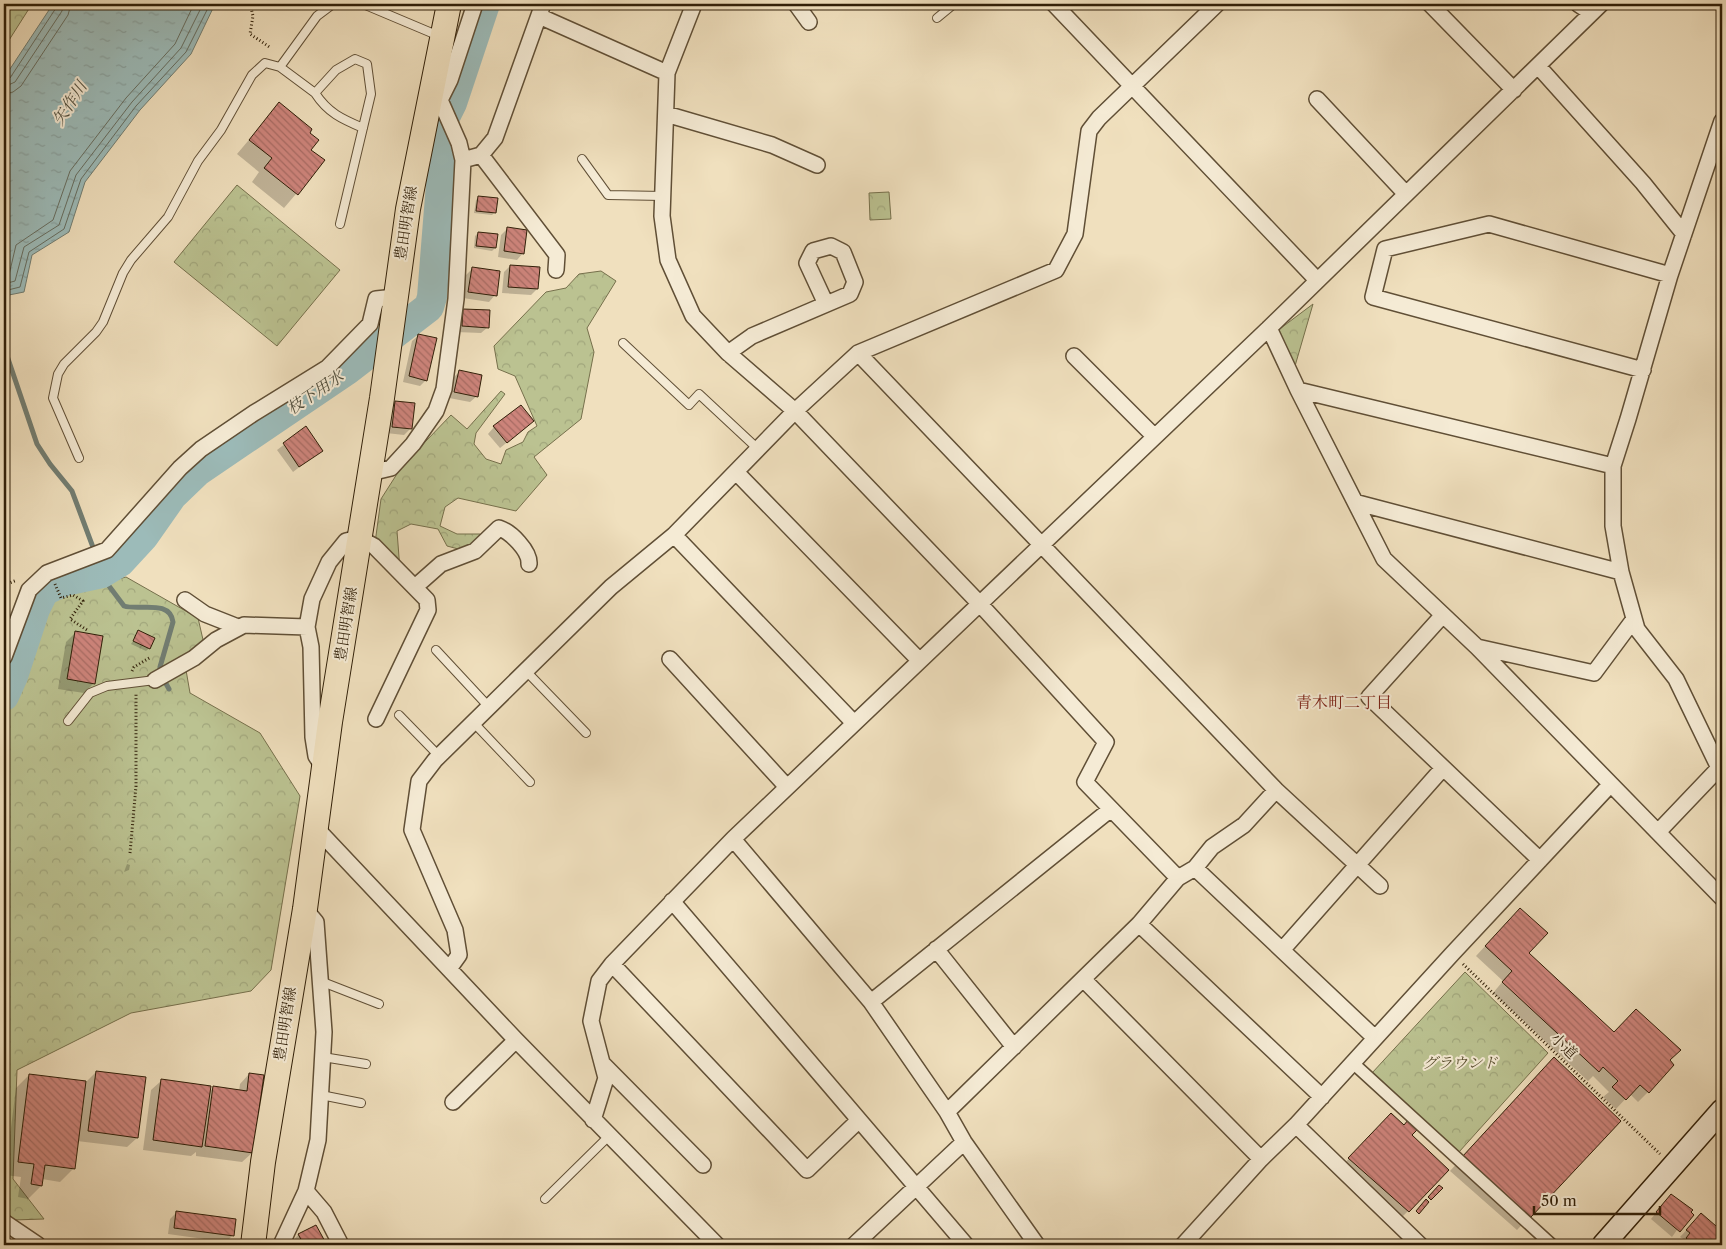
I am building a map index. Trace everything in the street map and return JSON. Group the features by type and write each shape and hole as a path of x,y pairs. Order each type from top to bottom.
{"main road":[{"name":"豊田明智線","path":"253,1245 263,1162 305,909 324,768 382,398 394,302 437,101 441,37 449,4"},
{"path":"1603,1245 1722,1110"}],"street":[{"path":"370,473 391,468 413,444 436,411 444,390 456,299 462,160 459,143 437,101 450,80 475,4"},
{"path":"694,4 667,73 662,216 668,260 693,316 728,353 795,411 979,602 1106,742 1085,782 1178,878"},
{"path":"796,4 809,22"},
{"path":"1054,4 1317,280"},
{"path":"449,969 459,955 455,930 412,830 419,781 439,756 611,587 674,535 795,411 858,353 1056,270 1075,234 1089,131 1099,118 1217,4"},
{"path":"1430,4 1514,90"},
{"path":"594,1120 606,1078 591,1021 599,981 612,964 733,839 979,602 1269,328 1514,90 1590,7"},
{"path":"462,160 481,155 495,138 541,10 667,73"},
{"path":"1538,66 1643,183 1684,234"},
{"path":"1317,99 1406,194"},
{"path":"666,114 772,145 817,165"},
{"path":"1658,832 1718,768 1676,679 1637,629 1621,572 1613,526 1613,466 1670,275 1722,121"},
{"path":"481,155 557,255 556,270"},
{"path":"1386,249 1489,224 1670,275"},
{"path":"1371,228 1386,249"},
{"path":"1386,249 1373,297 1643,370"},
{"path":"4,657 28,590 47,573 95,555 201,449 326,368 370,324 376,299 394,302"},
{"path":"728,353 752,336 826,304"},
{"path":"1269,328 1298,390 1358,504 1384,559 1442,616 1477,647 1722,898"},
{"path":"858,353 1039,545 1276,790 1358,863 1380,886"},
{"path":"1074,356 1154,436"},
{"path":"1298,390 1613,466"},
{"path":"736,472 919,660"},
{"path":"1358,504 1621,572"},
{"path":"415,588 441,564 474,551 499,528 506,530 525,552 529,559 529,564"},
{"path":"674,535 854,723"},
{"path":"324,768 316,756 313,737 311,647 307,627 312,599 329,562 346,541 359,538 374,546 427,600 428,610 376,719"},
{"path":"185,600 205,614 238,627"},
{"path":"1442,616 1369,697 1540,860"},
{"path":"1477,647 1594,672 1634,619"},
{"path":"161,677 194,658 216,640 238,627 244,625 307,627"},
{"path":"670,659 787,787"},
{"path":"1283,949 1443,768"},
{"path":"1182,1245 1261,1159 1296,1126 1452,954 1610,785"},
{"path":"948,1112 1084,980 1139,924 1178,878 1195,868 1212,847 1244,825 1276,790"},
{"path":"871,1002 1111,809"},
{"path":"316,828 608,1136 717,1245"},
{"path":"733,839 871,1002 948,1112 964,1142 1037,1245"},
{"path":"1195,868 1283,949 1375,1038"},
{"path":"672,901 858,1121 966,1245"},
{"path":"281,1245 306,1191 318,1140 324,1032 316,922 305,909"},
{"path":"1139,924 1322,1097"},
{"path":"936,949 1014,1047"},
{"path":"612,964 807,1170 858,1121"},
{"path":"1084,980 1261,1159"},
{"path":"453,1102 516,1040"},
{"path":"1353,1063 1552,1245"},
{"path":"604,1065 703,1165"},
{"path":"1296,1126 1420,1245"},
{"path":"854,1245 964,1142"},
{"path":"306,1191 324,1212 341,1245"},
{"path":"4,1222 38,1245"}],"lane":[{"path":"280,67 317,16 334,4"},
{"path":"363,4 441,37"},
{"path":"937,18 954,4"},
{"path":"315,94 336,70 355,59 368,64 371,94 340,224"},
{"path":"79,458 53,398 58,374 64,364 96,332 103,322 123,273 131,260 168,217 198,160 221,130 252,75 265,63 280,67 315,94 324,107 337,117 363,128"},
{"path":"582,159 608,195 663,196"},
{"path":"623,343 689,405 700,394 758,449"},
{"path":"436,650 489,707"},
{"path":"526,671 586,733"},
{"path":"68,720 90,692 107,686 161,677"},
{"path":"399,715 439,756"},
{"path":"473,722 530,782"},
{"path":"320,981 379,1004"},
{"path":"323,1056 366,1064"},
{"path":"320,1095 361,1103"},
{"path":"545,1199 608,1136"}],"path":[{"path":"250,4 253,16 250,34 270,48"},
{"path":"61,598 76,595 83,601 70,619 87,630"},
{"path":"130,853 136,786 137,730 137,701 131,676 134,667 151,657"},
{"name":"小道","path":"1452,954 1660,1154"}],"green space":[{"path":"4,4 32,4 4,48"},
{"path":"237,185 340,270 277,346 174,262"},
{"path":"889,192 891,219 870,220 869,193"},
{"path":"601,271 616,281 587,328 594,352 581,419 534,457 547,475 516,511 458,498 445,507 440,526 457,534 480,534 483,541 466,551 447,546 438,529 411,524 397,531 400,570 375,543 381,499 402,466 451,415 467,429 501,391 505,394 476,433 474,444 486,459 501,464 506,450 523,442 528,432 537,426 515,376 498,369 494,346 546,292 566,288 579,274"},
{"path":"1313,304 1295,366 1277,331"},
{"path":"126,577 198,618 204,644 186,670 190,693 260,733 300,796 271,970 251,991 131,1013 17,1070 13,1179 44,1219 13,1220 4,1215 4,714 39,608 46,598 53,591 65,586 106,583"},
{"name":"グラウンド","path":"1465,972 1548,1053 1459,1152 1372,1073"}],"water":[{"name":"矢作川","path":"53,4 215,4 191,54 140,110 85,182 69,232 32,255 24,292 4,296 4,78"}],"building":[{"path":"279,102 312,129 310,133 319,140 311,150 325,160 298,195 264,168 272,158 249,140"},
{"path":"478,196 498,198 496,213 476,211"},
{"path":"507,227 527,230 524,254 504,251"},
{"path":"478,232 498,234 496,248 476,246"},
{"path":"510,265 540,267 538,289 508,287"},
{"path":"472,267 500,271 497,296 468,292"},
{"path":"463,309 490,310 489,328 462,326"},
{"path":"418,334 437,338 427,381 409,376"},
{"path":"459,370 482,375 478,397 454,392"},
{"path":"395,401 415,403 412,429 392,427"},
{"path":"521,405 534,421 507,443 493,426"},
{"path":"306,426 323,451 299,467 283,443"},
{"path":"138,630 155,638 150,649 133,641"},
{"path":"75,631 103,636 95,684 67,679"},
{"path":"1520,908 1548,933 1529,953 1614,1032 1636,1009 1681,1050 1670,1060 1674,1065 1649,1093 1640,1085 1626,1100 1612,1087 1618,1081 1603,1067 1599,1072 1502,982 1512,971 1485,946"},
{"path":"1554,1057 1621,1121 1531,1217 1462,1157"},
{"path":"96,1071 146,1077 138,1138 88,1131"},
{"path":"249,1073 264,1075 253,1153 205,1146 213,1086 247,1091"},
{"path":"29,1074 86,1081 75,1169 45,1165 42,1186 31,1184 34,1164 18,1162"},
{"path":"161,1079 211,1086 202,1147 153,1140"},
{"path":"1391,1113 1404,1125 1408,1120 1418,1129 1412,1135 1449,1170 1409,1212 1348,1158"},
{"path":"1439,1185 1443,1188 1431,1200 1428,1197"},
{"path":"1671,1194 1693,1210 1691,1212 1694,1215 1680,1232 1656,1212"},
{"path":"1426,1199 1429,1202 1419,1214 1416,1211"},
{"path":"176,1211 236,1219 234,1236 174,1228"},
{"path":"1701,1213 1716,1226 1720,1221 1722,1223 1722,1239 1717,1245 1694,1245 1686,1238 1690,1233 1686,1230"},
{"path":"316,1225 327,1245 304,1245 298,1234"}],"waterway":[{"name":"枝下用水","path":"4,696 13,676 35,609 44,591 65,581 102,573 120,562 144,536 172,496 198,471 347,370 429,307 432,297 441,184 439,129 452,103 485,4"},
{"path":"4,347 37,444 50,464 72,491 106,582 124,606 160,608 166,610 171,615 173,622 160,667 160,673 169,689"}],"district":[{"name":"青木町二丁目","path":"1344,702"}]}
